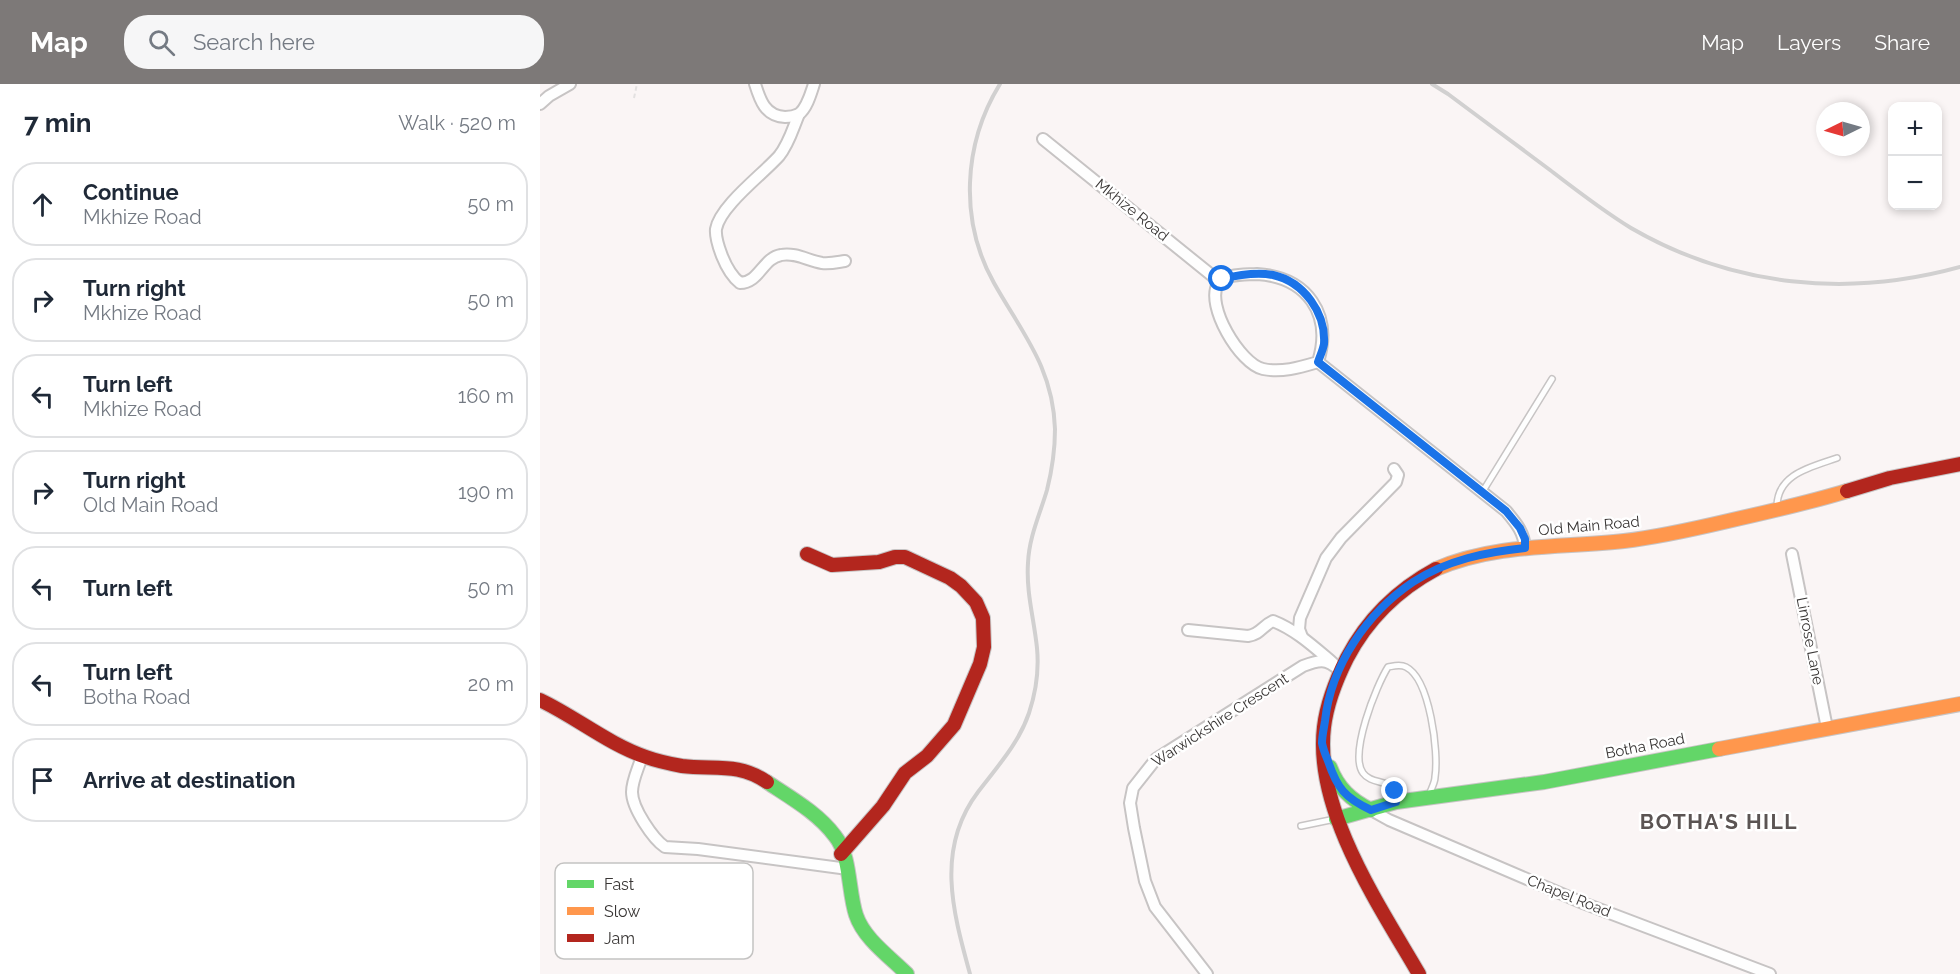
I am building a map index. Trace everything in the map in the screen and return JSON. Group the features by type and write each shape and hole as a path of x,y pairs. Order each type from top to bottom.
{"street":[{"path":"540,104 570,84"},
{"path":"755,84 760,101 769,112 790,117 799,114"},
{"path":"814,84 780,154 737,197 721,219 717,227 718,245 728,269 740,283 752,280 770,259 780,255 789,254 829,264 845,261"},
{"name":"Mkhize Road","path":"1043,139 1220,282"},
{"path":"1266,275 1297,286 1315,305 1322,326 1324,345 1318,362 1281,370 1263,369 1254,365 1241,354 1229,337 1219,315 1215,294 1217,285 1235,276 1266,275"},
{"path":"1318,362 1506,511 1520,528 1525,539 1525,548"},
{"name":"Old Main Road","path":"1419,974 1351,854 1336,819 1327,786 1322,744 1331,688 1348,652 1375,614 1413,582 1434,570 1468,557 1495,551 1641,538 1729,522 1889,478 1960,464"},
{"path":"1302,637 1299,629 1300,618 1326,558 1341,538 1396,482 1398,475 1394,469"},
{"path":"807,554 831,565 883,562 895,557 905,557 950,578 961,586 976,602 982,618 984,646 980,664 954,725 932,751 905,773 883,806 841,854"},
{"name":"Linrose Lane","path":"1792,554 1827,728"},
{"path":"1188,630 1248,636 1257,634 1273,621 1285,625 1302,637 1340,669"},
{"name":"Warwickshire Crescent","path":"1207,974 1155,907 1145,881 1134,828 1130,803 1133,788 1156,759 1303,666 1324,661 1340,669"},
{"path":"540,700 642,756 683,766 730,767 752,773 819,819 837,838 848,869 849,888 857,918 867,934 907,974"},
{"name":"Botha Road","path":"1336,819 1396,802 1544,782 1960,704"},
{"path":"1322,744 1340,789 1347,797 1371,810"},
{"path":"642,756 632,790 632,798 645,824 665,848 698,849 848,869"},
{"name":"Chapel Road","path":"1371,810 1389,820 1583,903 1770,974"}],"lane":[{"path":"1483,491 1552,378"},
{"path":"1777,509 1777,500 1788,478 1837,458"},
{"path":"1396,802 1395,791 1391,787 1368,778 1363,773 1360,765 1360,750 1367,712 1382,676 1388,667 1397,665 1406,667 1414,674 1429,705 1436,760 1435,779 1428,798"},
{"path":"1301,826 1336,819"}],"path":[{"path":"634,98 637,84"}],"railway":[{"path":"970,974 954,904 952,858 956,836 965,814 1025,724 1033,697 1038,656 1029,595 1028,563 1033,535 1049,482 1055,437 1049,387 1034,352 994,283 983,259 975,234 971,209 970,183 973,157 988,107 1000,84"},
{"path":"1432,84 1631,228 1670,248 1710,263 1750,274 1792,281 1834,284 1918,277 1960,267"}],"traffic: fast":[{"path":"1336,819 1396,802 1544,782 1719,749"},
{"path":"1330,767 1346,793 1371,810"},
{"path":"767,782 812,813 835,836 844,853 853,906 860,924 871,940 907,974"}],"traffic: slow":[{"path":"1436,569 1459,561 1505,551 1624,541 1663,535 1773,511 1847,491"},
{"path":"1719,749 1960,704"}],"traffic: jam":[{"path":"1847,491 1890,478 1960,464"},
{"path":"807,554 832,565 879,562 895,557 905,557 950,578 961,586 976,602 983,618 984,647 980,664 954,725 927,756 905,773 883,806 841,854"},
{"path":"1419,974 1369,887 1339,823 1329,791 1324,759 1324,727 1327,709 1336,683 1347,658 1364,630 1396,596 1436,569"},
{"path":"540,700 632,752 682,766 736,769 767,782"}],"district":[{"name":"BOTHA'S HILL","path":"1719,822"}],"route":[{"path":"1222,279 1257,274 1274,276 1297,286 1315,305 1322,326 1324,345 1318,362 1492,499 1506,511 1520,528 1525,539 1525,548 1468,557 1434,570 1413,582 1375,614 1348,652 1331,688 1322,744 1333,776 1347,797 1371,810 1396,802 1395,791"}]}
